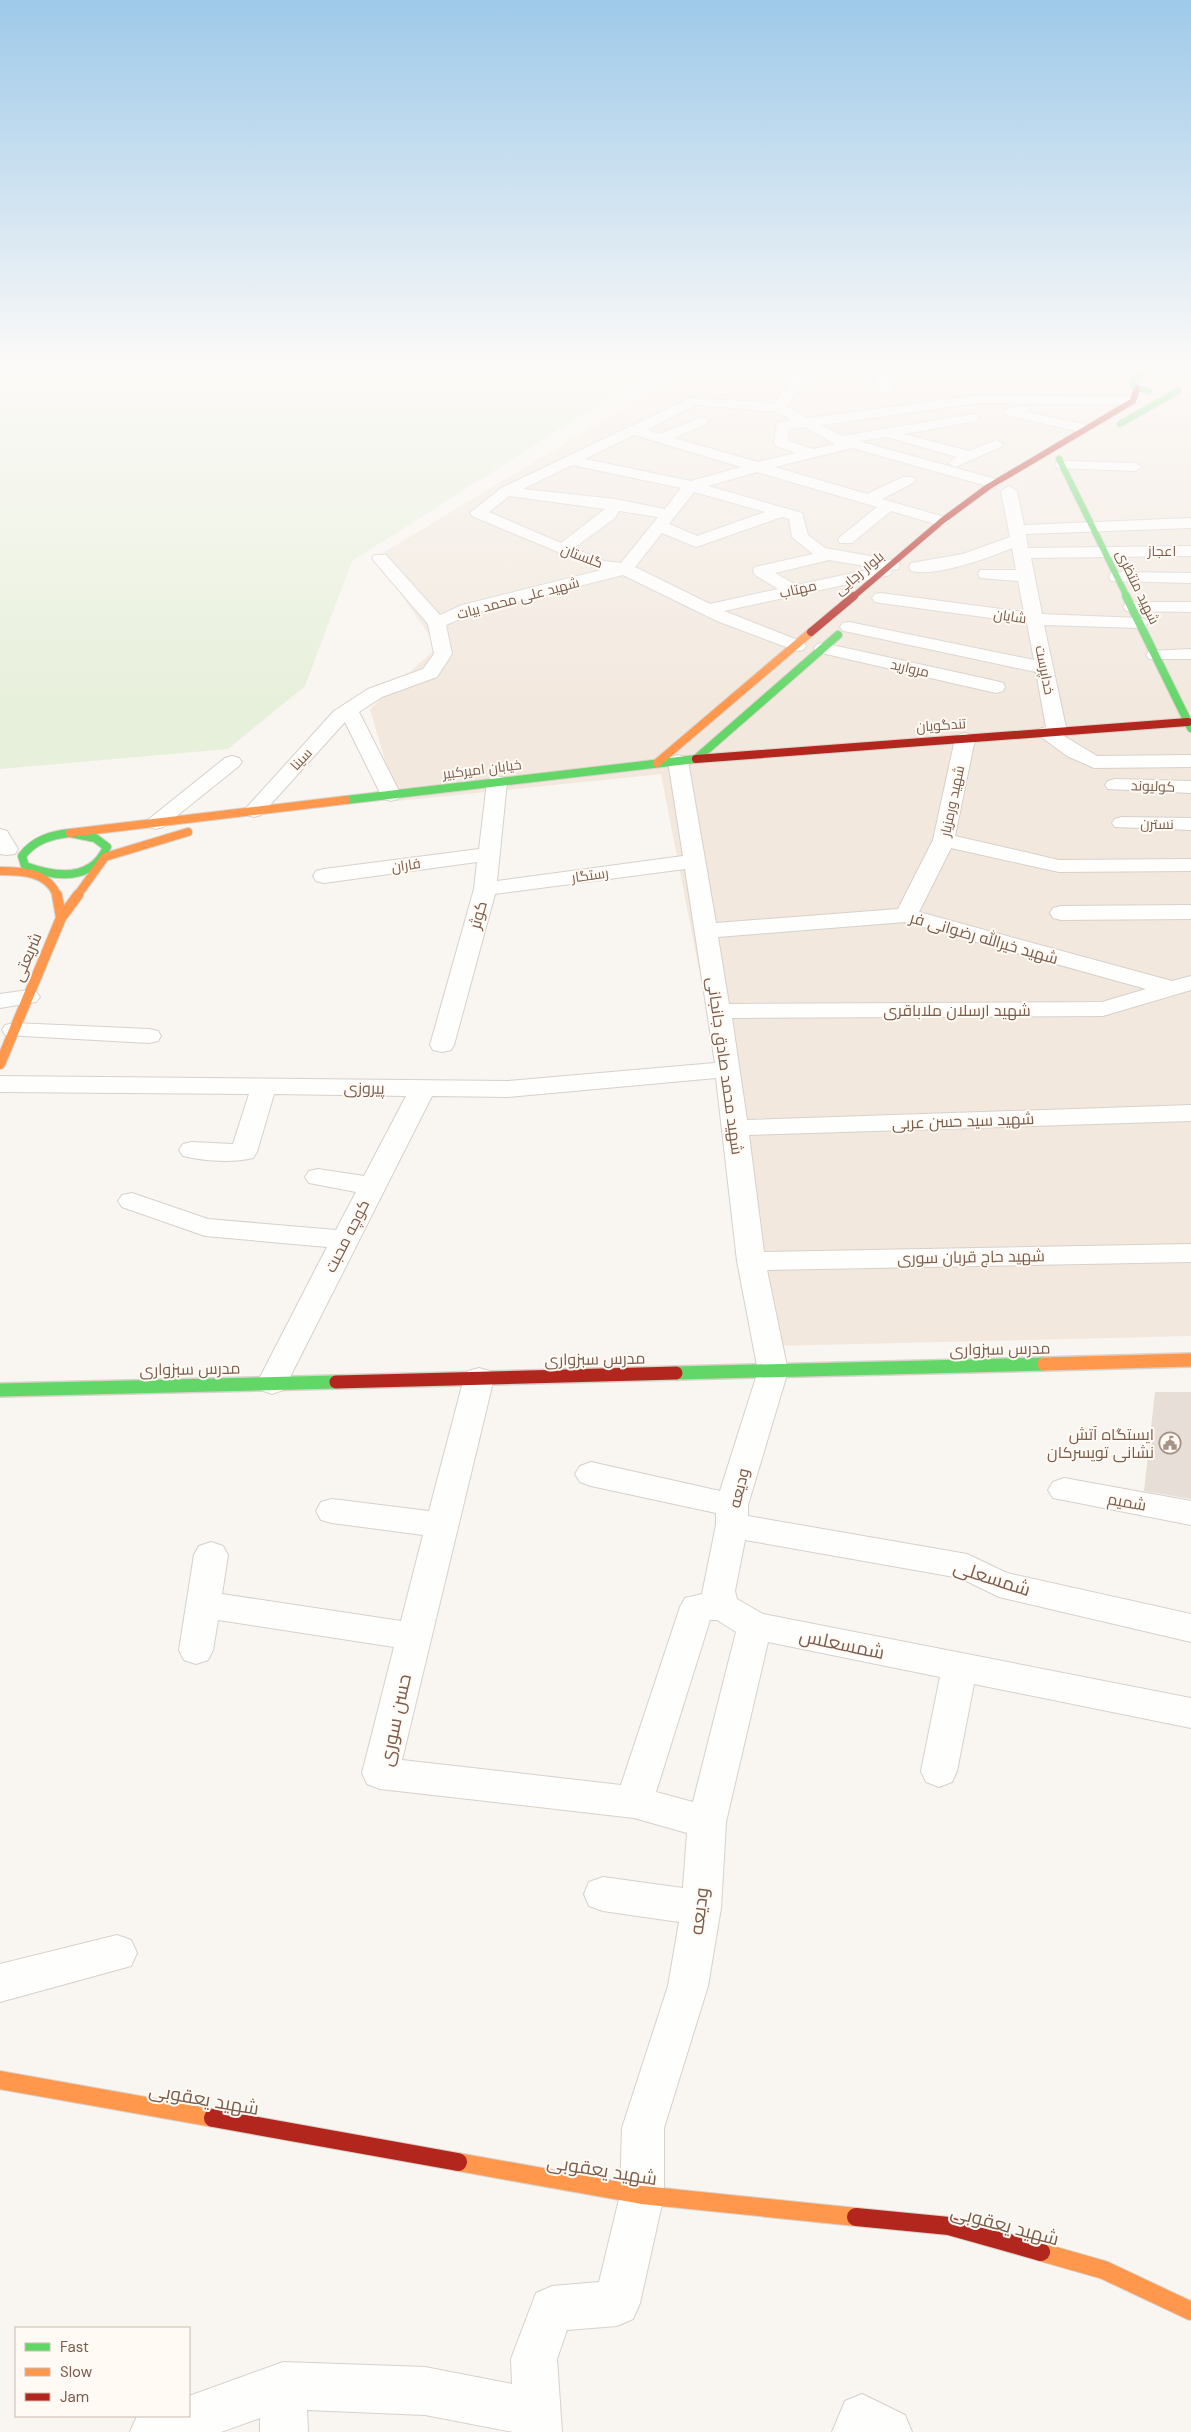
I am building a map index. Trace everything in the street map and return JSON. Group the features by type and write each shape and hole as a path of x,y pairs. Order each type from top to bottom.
{"main road":[{"name":"بلوار رجایی","path":"677,761 797,646 942,521 958,510 1005,490 1020,478"},
{"name":"شهید منتظری","path":"1069,478 1190,725"},
{"path":"958,510 972,513"},
{"path":"912,572 937,550"},
{"path":"677,761 855,621"},
{"name":"تندگویان","path":"677,761 1052,732 1190,725"},
{"name":"خیابان امیرکبیر","path":"262,810 677,761"},
{"path":"2,845 70,834 262,810"},
{"path":"0,871 60,875 82,871 92,867 105,857 262,810"},
{"path":"70,834 90,835 104,842 107,846 105,857"},
{"path":"38,840 25,850 22,861 24,866 38,873 53,886 61,901 61,918"},
{"name":"شریعتی","path":"0,1064 61,918 105,857"},
{"name":"مدرس سبزواری","path":"0,1390 1191,1360"},
{"name":"شهید یعقوبی","path":"0,2080 642,2195 949,2226 1104,2270 1191,2311"}],"street":[{"name":"گلستان","path":"532,478 506,491 478,513 600,565 625,570 710,609 723,617 797,646"},
{"path":"655,478 692,486 796,516 800,537 819,551 829,555 889,568"},
{"path":"625,570 692,486 718,478"},
{"path":"795,478 942,521"},
{"path":"970,478 1005,490"},
{"path":"867,500 908,480"},
{"name":"خداپرست","path":"1005,490 1019,541 1035,619 1044,668 1052,732"},
{"path":"506,491 664,520 696,542 781,512"},
{"path":"846,540 887,506"},
{"path":"563,549 612,509"},
{"path":"912,572 974,558 1019,541 1092,526 1191,523"},
{"name":"اعجاز","path":"1019,541 1104,551 1191,551"},
{"path":"792,590 761,571 829,555"},
{"path":"380,558 437,623"},
{"name":"مهتاب","path":"710,609 889,568"},
{"name":"شهید علی محمد بیات","path":"349,710 375,692 430,673 443,654 437,623 468,609 625,570"},
{"path":"986,574 1026,576"},
{"path":"1116,577 1191,578"},
{"path":"1010,596 1030,598"},
{"name":"شایان","path":"883,597 1035,619 1135,615 1191,607"},
{"path":"855,621 1044,668"},
{"name":"مروارید","path":"823,648 996,687"},
{"path":"1155,655 1191,654"},
{"path":"349,710 391,794"},
{"name":"سینا","path":"262,810 341,715 349,710"},
{"path":"1052,732 1074,752 1094,762 1191,760"},
{"name":"شهید ورمزیار","path":"906,915 944,840 965,739"},
{"name":"شهید محمد صادق جانجانی","path":"677,761 728,1069 751,1261 773,1371"},
{"path":"156,823 232,762"},
{"name":"کوثر","path":"442,1045 485,889 497,782"},
{"name":"کولیوند","path":"1115,785 1191,787"},
{"name":"نسترن","path":"1122,823 1191,824"},
{"path":"944,840 1059,866 1191,864"},
{"name":"فاران","path":"324,876 489,854"},
{"name":"رستگار","path":"485,889 694,861"},
{"path":"1061,913 1191,912"},
{"name":"شهید خیرالله رضوانی فر","path":"705,931 906,915 1041,954 1181,986"},
{"name":"شهید ارسلان ملاباقری","path":"718,1011 1103,1009 1181,986"},
{"path":"0,1001 28,997"},
{"path":"14,1030 149,1036"},
{"name":"پیروزی","path":"0,1084 508,1089 728,1069"},
{"path":"192,1150 244,1152 264,1087"},
{"name":"کوچه محبت","path":"272,1384 423,1088"},
{"name":"شهید سید حسن عربی","path":"735,1128 1191,1113"},
{"path":"318,1177 373,1186"},
{"path":"132,1201 205,1227 345,1240"},
{"name":"شهید حاج قربان سوری","path":"751,1261 1191,1253"},
{"name":"ودیعه","path":"538,2422 534,2358 552,2309 617,2303 642,2195 642,2128 688,1986 701,1908 707,1822 739,1616 718,1592 732,1515 773,1371"},
{"name":"حسن سوری","path":"479,1378 380,1773 634,1802 707,1822"},
{"name":"شمسعلی","path":"591,1474 732,1515 967,1567 999,1584 1191,1628"},
{"name":"شمیم","path":"1064,1490 1191,1513"},
{"path":"332,1511 442,1525"},
{"path":"196,1650 211,1556"},
{"path":"204,1604 414,1637"},
{"name":"شمسعلس","path":"634,1802 697,1608 739,1616 960,1668 1191,1713"},
{"path":"939,1771 960,1668"},
{"path":"603,1894 701,1908"},
{"path":"0,1983 117,1953"},
{"path":"283,2386 284,2432"},
{"path":"154,2432 283,2386 425,2391 538,2422"},
{"path":"856,2432 862,2418 888,2432"}],"shaded area":[{"path":"506,478 1191,478 1191,1336 772,1346 661,774 397,801 370,709 437,647 376,557"}],"green space":[{"path":"0,478 482,478 352,561 305,686 228,749 0,769"}],"building":[{"name":"ایستگاه آتش نشانی تویسرکان","path":"1155,1392 1191,1392 1191,1499 1144,1491"}],"traffic: fast":[{"path":"1069,478 1191,728"},
{"path":"696,759 838,635"},
{"path":"346,800 696,759"},
{"path":"70,833 95,838 107,847 102,858 94,866 84,871 60,874 25,866 22,856 31,846 43,839 70,833"},
{"path":"676,1373 1044,1364"},
{"path":"0,1390 336,1382"}],"traffic: slow":[{"path":"657,763 811,632"},
{"path":"70,833 346,800"},
{"path":"0,871 25,872 44,878 51,884 56,893 61,918 105,857 188,832"},
{"path":"0,1064 61,918"},
{"path":"1044,1364 1191,1360"},
{"path":"0,2080 213,2118"},
{"path":"458,2162 642,2195 856,2217"},
{"path":"1041,2252 1104,2270 1191,2311"}],"traffic: jam":[{"path":"811,632 942,521 1002,478"},
{"path":"696,759 1188,722"},
{"path":"336,1382 676,1373"},
{"path":"213,2118 458,2162"},
{"path":"856,2217 949,2226 1041,2252"}],"place":[{"name":"ایستگاه آتش نشانی تویسرکان","path":"1170,1443"}]}
